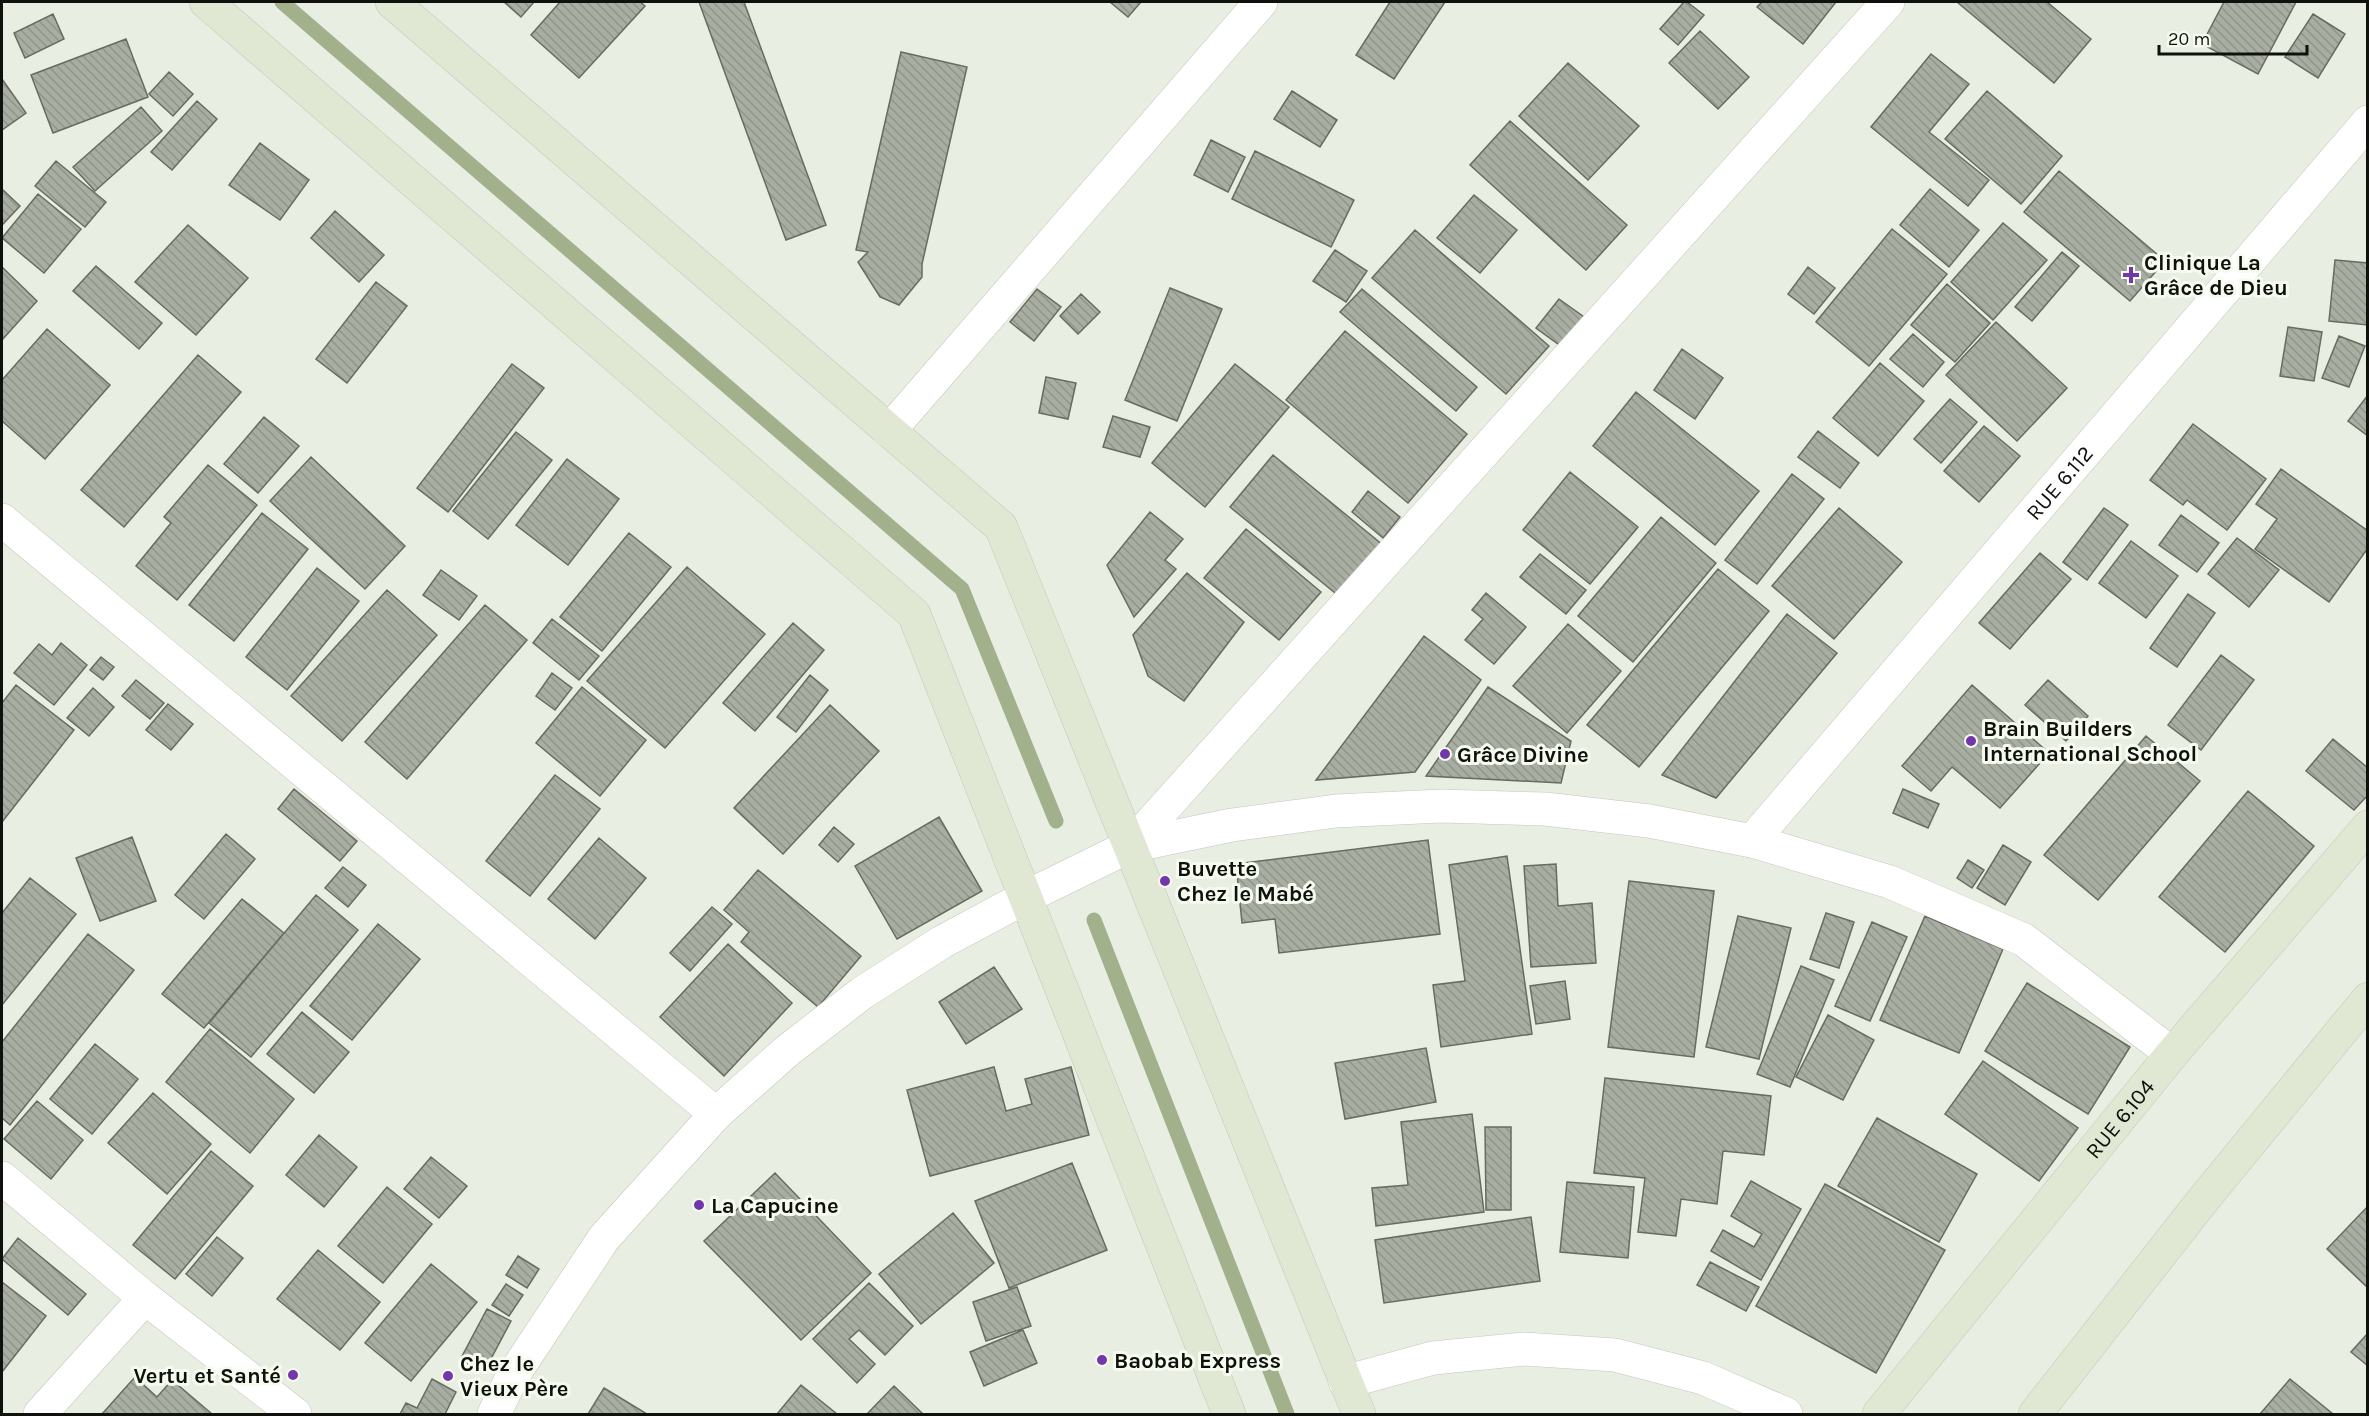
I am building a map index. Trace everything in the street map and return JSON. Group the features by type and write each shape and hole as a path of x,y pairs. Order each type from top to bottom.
{"main road":[{"path":"206,2 914,614 1229,1414"},
{"path":"392,2 1001,527 1359,1414"},
{"name":"RUE 6.104","path":"1879,1414 2172,1054 2367,827"},
{"path":"2035,1414 2203,1200 2367,999"}],"street":[{"path":"889,431 1261,2"},
{"path":"1130,846 1888,2"},
{"name":"RUE 6.112","path":"1752,841 2367,122"},
{"path":"2,520 716,1114"},
{"path":"494,1414 512,1377 604,1238 716,1114 787,1051 862,993 942,942 1026,897 1130,846 1232,825 1336,811 1441,806 1568,812 1649,821 1752,841 1890,882 2024,940 2172,1054"},
{"path":"2,1178 145,1298 295,1414"},
{"path":"40,1414 145,1298"},
{"path":"1346,1382 1445,1357 1524,1349 1615,1356 1703,1378 1786,1414"}],"building":[{"path":"504,2 534,2 521,17"},
{"path":"560,2 640,2 645,6 579,78 531,35"},
{"path":"699,2 744,2 826,225 786,240"},
{"path":"1110,2 1141,2 1128,17"},
{"path":"1390,2 1445,2 1394,79 1356,55"},
{"path":"1684,2 1704,15 1678,45 1660,29"},
{"path":"1762,2 1836,2 1803,44 1757,7"},
{"path":"1957,2 2047,2 2091,39 2054,83"},
{"path":"2224,2 2296,2 2258,74 2202,44"},
{"path":"53,14 64,39 25,58 14,33"},
{"path":"2313,14 2345,34 2318,78 2285,57"},
{"path":"1700,31 1749,77 1718,109 1669,63"},
{"path":"126,39 148,97 53,133 31,75"},
{"path":"901,52 967,67 922,264 922,277 899,305 880,297 858,262 868,252 856,250"},
{"path":"1931,54 1969,84 1929,132 1989,180 1968,206 1871,127"},
{"path":"1568,63 1639,126 1588,180 1519,116"},
{"path":"169,72 193,94 173,116 149,94"},
{"path":"2,79 26,113 2,130"},
{"path":"1292,91 1337,120 1320,147 1274,119"},
{"path":"1987,91 2062,156 2021,204 1945,139"},
{"path":"197,101 217,119 172,170 151,152"},
{"path":"141,107 162,131 95,191 73,167"},
{"path":"1510,121 1627,225 1586,270 1470,165"},
{"path":"1211,140 1245,157 1228,192 1194,175"},
{"path":"260,143 309,180 280,220 229,185"},
{"path":"1255,151 1354,200 1331,247 1232,199"},
{"path":"56,161 106,202 85,227 35,186"},
{"path":"2059,171 2165,261 2130,301 2024,212"},
{"path":"2,189 20,206 2,225"},
{"path":"1930,189 1979,230 1949,267 1900,225"},
{"path":"38,194 81,229 44,273 2,238"},
{"path":"1474,195 1517,230 1480,273 1437,238"},
{"path":"335,211 384,255 359,282 311,238"},
{"path":"2003,223 2047,260 1993,320 1951,282"},
{"path":"188,225 248,278 196,335 135,282"},
{"path":"1892,229 1947,274 1869,366 1816,322"},
{"path":"1415,230 1549,346 1506,394 1372,278"},
{"path":"1335,250 1367,271 1346,302 1313,281"},
{"path":"2062,252 2079,266 2032,321 2015,307"},
{"path":"2335,260 2368,263 2368,325 2329,321"},
{"path":"96,266 162,323 139,349 73,291"},
{"path":"2,267 37,301 2,340"},
{"path":"1808,267 1835,288 1814,314 1788,294"},
{"path":"376,282 407,306 347,383 316,359"},
{"path":"1947,284 1990,323 1955,362 1911,325"},
{"path":"1170,288 1222,309 1177,421 1125,400"},
{"path":"1037,289 1061,307 1034,341 1010,322"},
{"path":"1362,289 1477,387 1456,411 1340,312"},
{"path":"1081,294 1100,312 1078,334 1060,316"},
{"path":"1559,299 1584,317 1562,347 1536,328"},
{"path":"1996,322 2067,388 2017,441 1946,375"},
{"path":"2288,327 2322,332 2314,381 2280,376"},
{"path":"47,329 110,385 45,459 2,421 2,380"},
{"path":"1345,331 1467,434 1408,503 1286,400"},
{"path":"1913,334 1944,362 1923,387 1890,359"},
{"path":"2339,336 2365,346 2349,387 2322,378"},
{"path":"1682,349 1723,378 1695,419 1654,390"},
{"path":"198,355 241,392 124,527 81,490"},
{"path":"1880,363 1924,401 1878,456 1833,418"},
{"path":"512,364 544,388 448,512 417,488"},
{"path":"1235,364 1289,407 1205,507 1152,463"},
{"path":"1046,377 1076,383 1068,419 1039,413"},
{"path":"1636,392 1759,491 1715,545 1593,446"},
{"path":"2368,395 2368,436 2348,421"},
{"path":"1950,399 1977,422 1941,463 1914,439"},
{"path":"1113,416 1150,427 1140,457 1103,447"},
{"path":"264,417 299,446 258,493 224,464"},
{"path":"2193,424 2266,479 2227,530 2187,500 2183,505 2150,480"},
{"path":"1984,426 2020,456 1979,502 1944,471"},
{"path":"1818,431 1859,463 1840,488 1798,457"},
{"path":"516,432 552,460 488,539 453,511"},
{"path":"1273,455 1383,545 1340,597 1230,507"},
{"path":"311,457 405,546 365,589 270,501"},
{"path":"567,459 619,499 568,565 516,525"},
{"path":"208,465 257,505 177,600 136,566 171,523 164,517"},
{"path":"2281,469 2368,531 2368,548 2329,602 2255,549 2277,519 2256,504"},
{"path":"1570,472 1638,527 1590,584 1523,530"},
{"path":"1792,474 1824,499 1757,584 1725,560"},
{"path":"1368,491 1400,517 1383,538 1352,512"},
{"path":"1839,508 1902,562 1834,639 1772,586"},
{"path":"2104,508 2128,525 2087,580 2063,562"},
{"path":"1150,512 1183,539 1165,560 1176,569 1134,617 1107,565"},
{"path":"262,513 308,549 234,641 189,605"},
{"path":"2181,515 2219,543 2197,572 2159,545"},
{"path":"1661,517 1716,563 1633,662 1578,616"},
{"path":"1246,529 1321,592 1279,640 1204,578"},
{"path":"629,533 671,567 602,651 560,617"},
{"path":"2237,538 2279,570 2249,607 2208,574"},
{"path":"2131,541 2178,576 2146,618 2099,583"},
{"path":"2040,553 2071,579 2010,649 1979,623"},
{"path":"1540,554 1586,590 1566,614 1520,577"},
{"path":"687,567 765,634 665,748 587,681"},
{"path":"317,568 359,601 287,690 246,657"},
{"path":"1718,569 1769,611 1639,767 1587,725"},
{"path":"441,570 477,596 459,620 423,595"},
{"path":"1187,573 1244,622 1184,701 1148,676 1133,635"},
{"path":"387,590 437,635 342,741 291,696"},
{"path":"1486,593 1526,627 1494,664 1465,640 1483,619 1472,610"},
{"path":"2188,594 2215,613 2177,667 2150,648"},
{"path":"485,605 527,640 407,779 365,742"},
{"path":"1787,614 1837,653 1716,798 1662,775"},
{"path":"552,619 599,656 579,680 533,643"},
{"path":"793,623 824,650 755,731 723,703"},
{"path":"1568,624 1621,671 1567,733 1513,686"},
{"path":"1424,636 1481,680 1415,772 1316,780"},
{"path":"61,643 87,665 54,705 14,673 39,644 52,655"},
{"path":"2221,655 2254,680 2201,750 2168,725"},
{"path":"101,657 114,667 103,680 90,670"},
{"path":"552,673 572,688 555,710 536,696"},
{"path":"810,675 828,690 796,732 777,717"},
{"path":"136,680 164,703 150,719 122,696"},
{"path":"2048,680 2088,716 2066,741 2025,705"},
{"path":"16,685 74,730 2,822 2,703"},
{"path":"1972,685 2049,753 2000,808 1952,767 1931,791 1902,766"},
{"path":"582,687 646,740 600,796 536,743"},
{"path":"1488,687 1571,741 1561,783 1426,776"},
{"path":"93,688 114,707 89,736 67,718"},
{"path":"168,704 193,724 171,750 146,730"},
{"path":"830,705 879,751 783,854 734,808"},
{"path":"2146,736 2200,781 2098,900 2044,855"},
{"path":"2333,739 2368,768 2368,795 2354,810 2306,771"},
{"path":"555,775 600,809 530,896 486,861"},
{"path":"294,789 357,841 340,861 278,809"},
{"path":"1903,789 1939,804 1928,828 1893,813"},
{"path":"2248,791 2314,846 2225,952 2159,897"},
{"path":"939,817 982,891 897,939 855,866"},
{"path":"834,827 854,844 838,862 819,845"},
{"path":"226,834 255,859 204,919 175,895"},
{"path":"132,837 156,901 100,921 76,858"},
{"path":"599,838 646,878 595,939 548,899"},
{"path":"1428,840 1440,934 1279,953 1275,919 1242,923 1236,864"},
{"path":"2003,845 2031,862 2005,905 1977,888"},
{"path":"1507,856 1532,1034 1441,1047 1433,985 1465,981 1449,865"},
{"path":"1968,860 1984,870 1972,888 1957,878"},
{"path":"1556,864 1558,906 1592,903 1596,963 1531,967 1524,866"},
{"path":"343,867 366,885 348,907 325,888"},
{"path":"758,870 861,956 818,1007 741,942 749,932 724,910"},
{"path":"30,878 76,914 2,1005 2,913"},
{"path":"1629,881 1714,891 1694,1057 1608,1047"},
{"path":"316,895 358,930 251,1057 209,1023"},
{"path":"242,899 284,933 204,1028 162,994"},
{"path":"712,907 732,924 690,971 670,953"},
{"path":"1826,913 1854,922 1839,968 1810,959"},
{"path":"1738,916 1791,928 1759,1059 1706,1047"},
{"path":"1925,916 2003,949 1959,1053 1880,1020"},
{"path":"1872,922 1907,937 1870,1021 1835,1006"},
{"path":"378,924 420,959 352,1040 310,1006"},
{"path":"88,934 134,970 10,1125 2,1118 2,1042"},
{"path":"728,944 792,1003 724,1076 660,1017"},
{"path":"1801,966 1834,980 1790,1087 1757,1074"},
{"path":"994,967 1022,1009 966,1044 939,1002"},
{"path":"1565,981 1570,1019 1536,1024 1530,986"},
{"path":"2027,983 2130,1047 2088,1114 1985,1051"},
{"path":"302,1012 349,1052 314,1093 267,1054"},
{"path":"1828,1015 1874,1040 1843,1100 1796,1077"},
{"path":"210,1029 294,1099 250,1153 166,1082"},
{"path":"95,1044 138,1079 92,1134 50,1099"},
{"path":"1426,1048 1436,1102 1345,1119 1335,1063"},
{"path":"1983,1061 2078,1128 2039,1181 1945,1114"},
{"path":"994,1067 1006,1111 1032,1104 1025,1079 1071,1067 1089,1135 930,1176 907,1090"},
{"path":"1605,1078 1771,1096 1764,1155 1723,1151 1717,1204 1681,1199 1676,1236 1638,1232 1645,1178 1594,1173"},
{"path":"153,1093 211,1144 167,1194 108,1143"},
{"path":"37,1101 83,1140 51,1179 4,1139"},
{"path":"1472,1114 1484,1212 1376,1226 1372,1188 1408,1185 1401,1122"},
{"path":"1877,1118 1977,1174 1939,1242 1838,1186"},
{"path":"1485,1127 1511,1127 1511,1210 1486,1210"},
{"path":"319,1135 357,1167 324,1207 286,1175"},
{"path":"211,1151 253,1186 175,1279 133,1245"},
{"path":"431,1157 467,1186 439,1218 404,1189"},
{"path":"1072,1163 1107,1250 1009,1288 975,1201"},
{"path":"775,1173 871,1273 801,1340 704,1241"},
{"path":"1751,1181 1801,1209 1761,1280 1711,1251 1723,1230 1754,1247 1762,1234 1731,1216"},
{"path":"1567,1182 1634,1187 1628,1258 1560,1252"},
{"path":"1825,1184 1945,1250 1876,1373 1756,1306"},
{"path":"387,1187 432,1224 383,1283 338,1246"},
{"path":"2368,1206 2368,1288 2327,1249"},
{"path":"953,1213 994,1263 921,1324 879,1274"},
{"path":"1531,1217 1540,1281 1384,1303 1375,1240"},
{"path":"217,1237 243,1258 212,1296 186,1274"},
{"path":"18,1238 86,1294 68,1315 2,1259"},
{"path":"318,1250 380,1302 340,1350 277,1299"},
{"path":"518,1256 539,1269 527,1288 506,1275"},
{"path":"1710,1262 1759,1287 1746,1311 1697,1285"},
{"path":"431,1264 477,1302 411,1381 365,1343"},
{"path":"2,1282 46,1316 2,1372"},
{"path":"869,1283 913,1326 885,1355 859,1330 849,1339 875,1364 857,1383 813,1339"},
{"path":"506,1284 523,1295 509,1316 492,1305"},
{"path":"1017,1287 1031,1326 986,1341 973,1302"},
{"path":"487,1309 511,1321 484,1372 460,1360"},
{"path":"1023,1330 1037,1363 984,1386 970,1352"},
{"path":"2368,1333 2368,1366 2351,1352"},
{"path":"135,1377 157,1397 172,1380 212,1414 102,1414"},
{"path":"432,1379 456,1392 445,1414 400,1414 406,1403 417,1408"},
{"path":"2290,1379 2333,1414 2260,1414"},
{"path":"801,1385 837,1414 777,1414"},
{"path":"894,1386 923,1414 867,1414"},
{"path":"604,1388 647,1414 588,1414"}],"waterway":[{"path":"282,2 962,589 1056,821"},
{"path":"1094,920 1287,1414"}],"place":[{"name":"Clinique La Grâce de Dieu","path":"2131,275"},
{"name":"Brain Builders International School","path":"1971,741"},
{"name":"Grâce Divine","path":"1445,754"},
{"name":"Buvette Chez le Mabé","path":"1165,881"},
{"name":"La Capucine","path":"699,1205"},
{"name":"Baobab Express","path":"1102,1360"},
{"name":"Vertu et Santé","path":"293,1375"},
{"name":"Chez le Vieux Père","path":"448,1376"}]}
